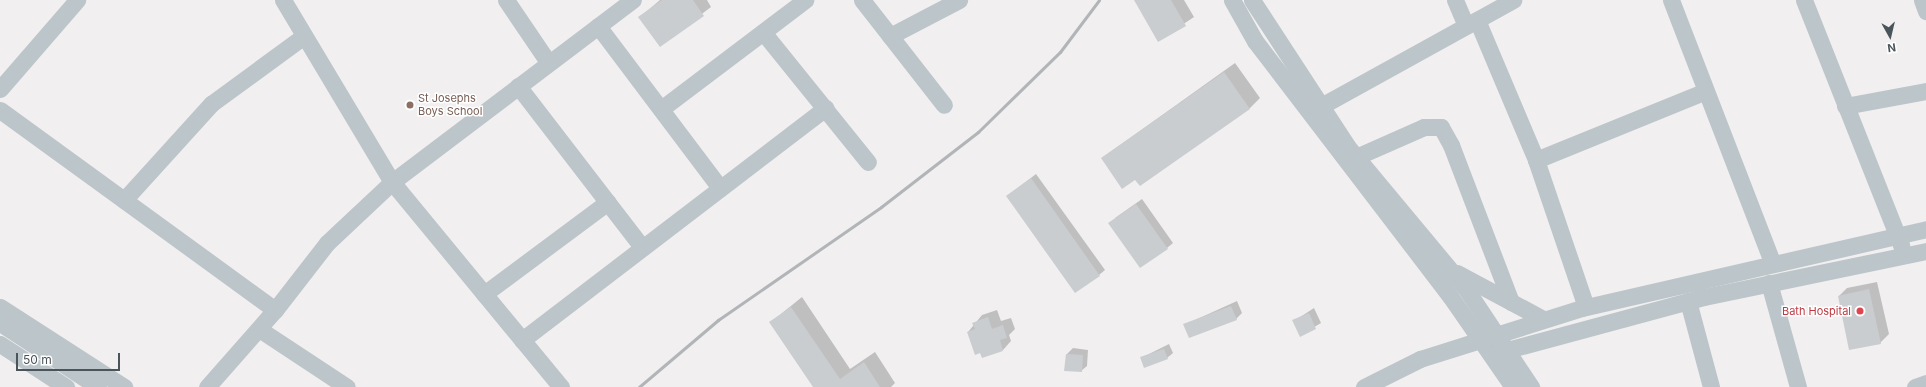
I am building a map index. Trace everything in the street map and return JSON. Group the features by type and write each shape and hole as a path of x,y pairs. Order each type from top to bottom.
{"street":[{"path":"0,89 77,0"},
{"path":"283,0 392,182 560,387"},
{"path":"506,0 548,62"},
{"path":"661,109 805,0"},
{"path":"862,0 944,105"},
{"path":"890,36 959,0"},
{"path":"1232,0 1255,41 1356,157 1450,269 1495,333 1498,352 1512,387"},
{"path":"1252,0 1315,110 1479,338 1498,352 1531,387"},
{"path":"1455,0 1472,23 1536,160 1586,307"},
{"path":"1315,110 1513,0"},
{"path":"1671,0 1772,262"},
{"path":"1804,0 1905,256"},
{"path":"1922,0 1926,11"},
{"path":"207,387 275,310 326,243 392,182 548,62 598,26 626,2"},
{"path":"598,26 720,188"},
{"path":"763,32 868,162"},
{"path":"124,200 211,104 304,36"},
{"path":"518,86 642,248"},
{"path":"1536,160 1706,91"},
{"path":"1846,106 1926,91"},
{"path":"522,340 824,108"},
{"path":"0,110 275,310"},
{"path":"1356,157 1424,127 1440,127 1451,145 1511,302"},
{"path":"484,294 608,202"},
{"path":"1364,387 1420,359 1479,338 1586,307 1772,262 1926,229"},
{"path":"1498,352 1688,301 1926,251"},
{"path":"1450,269 1544,319"},
{"path":"1769,283 1798,387"},
{"path":"1688,301 1711,387"},
{"path":"0,308 124,387"},
{"path":"0,323 98,387"},
{"path":"259,329 347,387"},
{"path":"221,387 246,343"},
{"path":"0,344 66,387"},
{"path":"1915,387 1926,383"}],"building":[{"path":"662,0 693,0 704,16 660,47 638,17"},
{"path":"1134,0 1171,0 1186,26 1158,42"},
{"path":"1224,72 1250,109 1140,186 1135,180 1122,189 1101,158"},
{"path":"1031,178 1100,276 1075,293 1006,196"},
{"path":"1136,204 1168,249 1140,268 1108,223"},
{"path":"1869,289 1881,344 1849,350 1838,296"},
{"path":"1231,306 1237,320 1189,338 1183,324"},
{"path":"791,307 840,379 864,362 880,387 813,387 769,322"},
{"path":"1309,313 1316,329 1300,337 1292,320"},
{"path":"988,317 992,329 1003,325 1007,338 1000,340 1003,351 982,358 980,353 975,355 967,332 975,329 972,323"},
{"path":"1164,349 1168,359 1144,368 1140,357"},
{"path":"1066,354 1083,355 1082,372 1064,371"}],"railway":[{"path":"639,387 718,320 881,207 978,132 1060,52 1099,0"}],"place":[{"name":"St Josephs Boys School","path":"410,105"},
{"name":"Bath Hospital","path":"1860,311"}]}
